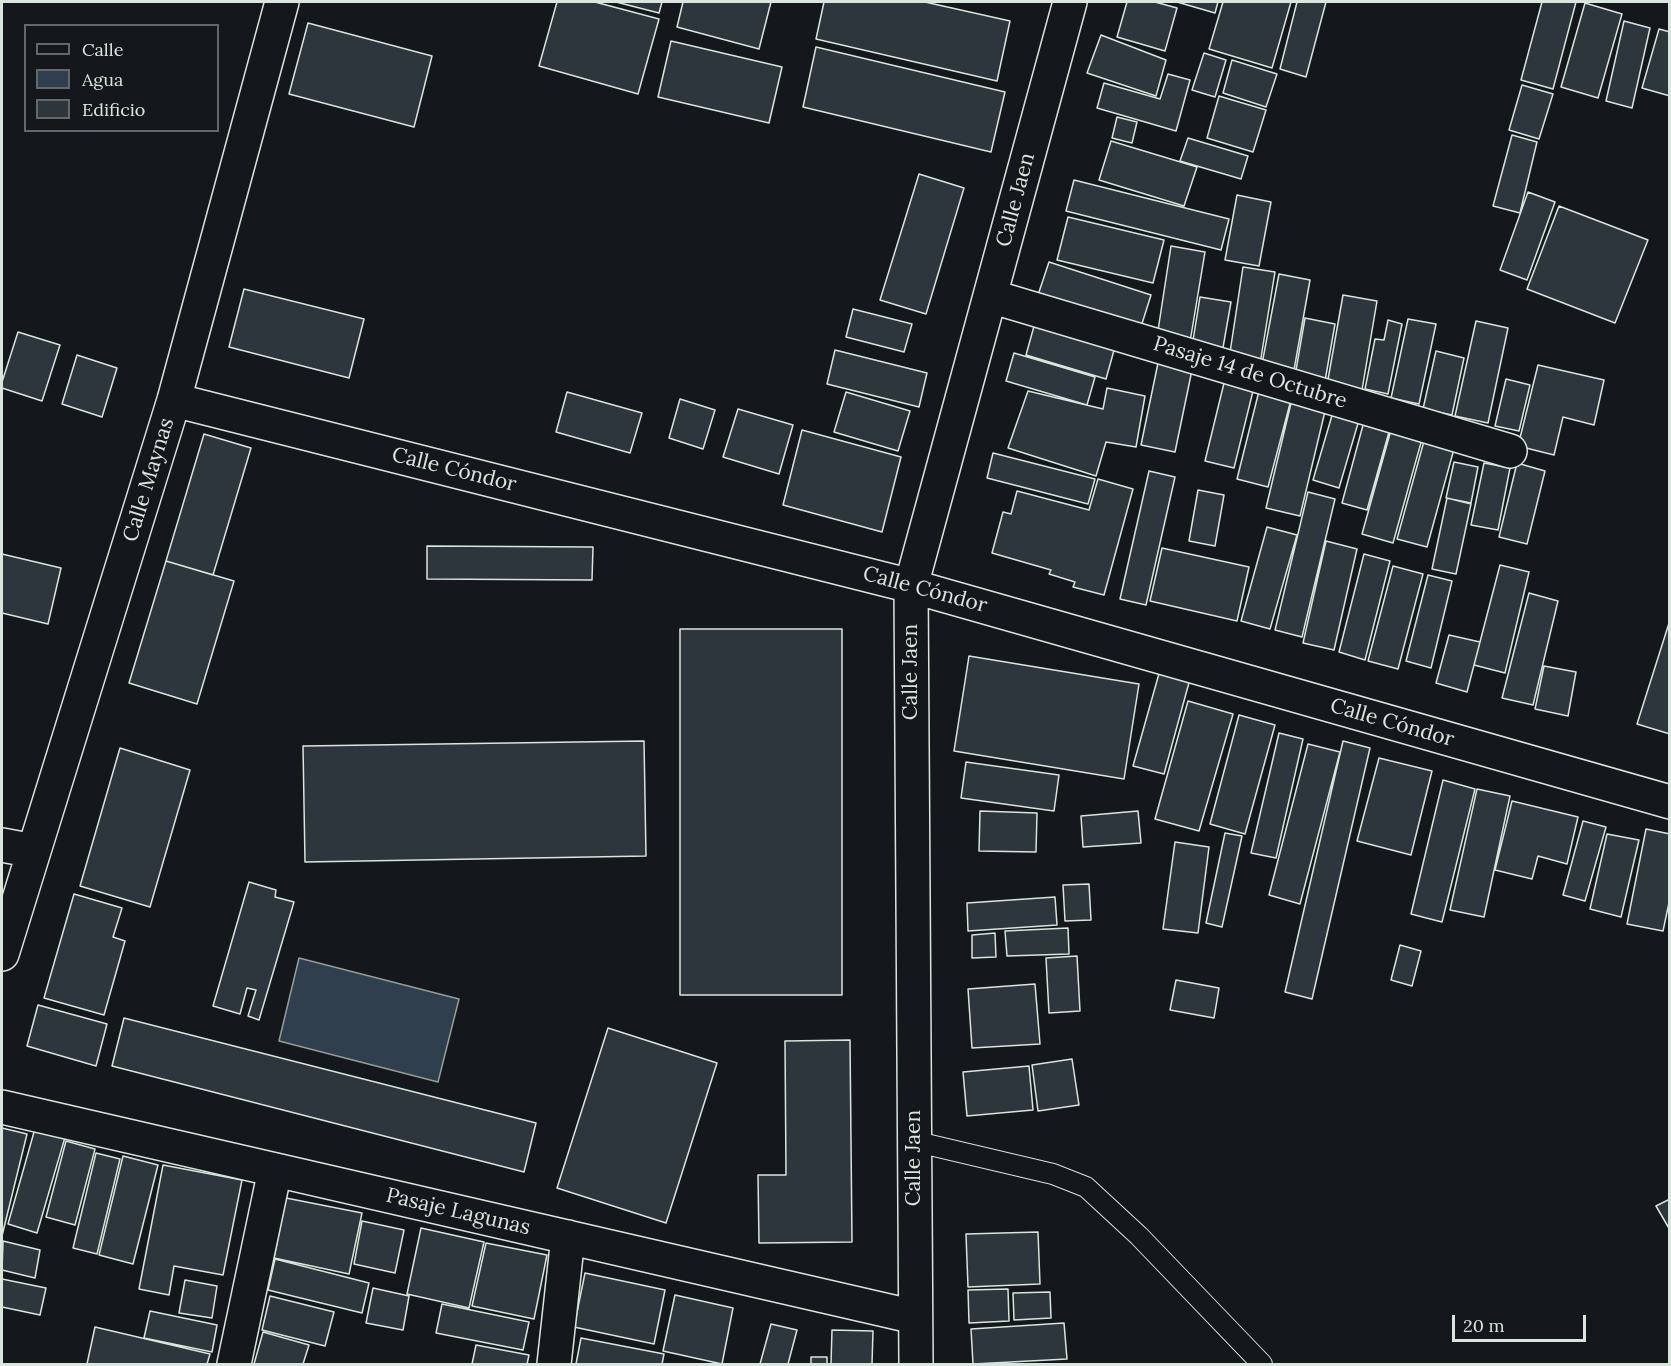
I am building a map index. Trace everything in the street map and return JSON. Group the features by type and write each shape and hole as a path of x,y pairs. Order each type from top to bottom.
{"street":[{"name":"Calle Maynas","path":"2,954 174,400 282,2"},
{"name":"Calle Jaen","path":"916,1365 911,586 1070,2"},
{"name":"Pasaje 14 de Octubre","path":"990,296 1510,451"},
{"name":"Calle Cóndor","path":"174,400 911,586 1670,802"},
{"path":"2,845 34,851"},
{"name":"Pasaje Lagunas","path":"2,1107 915,1317"},
{"path":"234,1365 275,1170"},
{"path":"554,1365 568,1237"}],"lane":[{"path":"914,1141 1053,1174 1086,1187 1139,1236 1262,1365"}],"water":[{"path":"299,958 459,999 438,1082 279,1041"}],"building":[{"path":"557,2 595,2 659,19 638,94 539,66"},
{"path":"616,2 662,2 659,13"},
{"path":"683,2 771,2 759,49 677,27"},
{"path":"824,2 925,2 1010,21 997,81 816,39"},
{"path":"1127,2 1155,2 1177,8 1165,51 1117,37"},
{"path":"1177,2 1218,2 1215,13"},
{"path":"1223,2 1291,2 1272,68 1209,49"},
{"path":"1297,2 1326,2 1306,77 1280,69"},
{"path":"1542,2 1576,2 1553,89 1521,80"},
{"path":"1585,3 1622,14 1598,98 1561,87"},
{"path":"1624,21 1650,28 1632,108 1606,101"},
{"path":"308,23 432,56 414,127 289,94"},
{"path":"1659,29 1670,32 1670,96 1642,88"},
{"path":"1101,35 1166,60 1156,96 1087,73"},
{"path":"671,41 782,67 769,123 658,97"},
{"path":"816,47 1005,92 991,152 803,107"},
{"path":"1204,53 1226,60 1215,97 1192,90"},
{"path":"1232,60 1277,74 1266,107 1223,93"},
{"path":"1168,74 1190,80 1176,131 1097,108 1104,83 1160,99"},
{"path":"1522,85 1553,94 1539,139 1509,130"},
{"path":"1219,96 1266,110 1253,152 1207,138"},
{"path":"1117,117 1137,122 1132,143 1112,138"},
{"path":"1512,135 1537,142 1520,213 1493,206"},
{"path":"1188,138 1248,156 1241,179 1180,161"},
{"path":"1111,141 1197,167 1184,206 1099,180"},
{"path":"919,174 964,188 926,314 880,300"},
{"path":"1074,180 1229,219 1221,250 1066,211"},
{"path":"1528,192 1555,202 1527,280 1500,270"},
{"path":"1237,195 1271,202 1259,266 1225,260"},
{"path":"1559,206 1648,240 1615,323 1527,289"},
{"path":"1068,217 1164,240 1153,283 1057,260"},
{"path":"1171,246 1205,252 1190,342 1157,337"},
{"path":"1049,262 1151,295 1140,330 1038,295"},
{"path":"1243,267 1275,272 1260,364 1229,359"},
{"path":"1279,274 1310,280 1294,370 1262,364"},
{"path":"244,289 364,319 349,378 229,347"},
{"path":"1343,295 1377,301 1362,390 1327,385"},
{"path":"1200,297 1231,302 1221,359 1191,353"},
{"path":"853,309 912,324 904,352 846,337"},
{"path":"1305,318 1335,324 1325,381 1295,376"},
{"path":"1036,319 1116,343 1106,379 1026,355"},
{"path":"1408,319 1436,324 1419,404 1391,398"},
{"path":"1388,320 1402,324 1388,394 1365,389 1375,339 1384,340"},
{"path":"1476,321 1508,328 1488,423 1455,416"},
{"path":"18,332 60,345 42,401 2,388"},
{"path":"835,350 927,373 919,407 827,384"},
{"path":"1436,351 1464,358 1452,415 1423,409"},
{"path":"1014,353 1095,377 1087,405 1006,381"},
{"path":"77,355 117,368 102,417 62,404"},
{"path":"1158,363 1192,370 1175,452 1141,445"},
{"path":"1538,365 1604,380 1594,425 1563,417 1554,455 1518,446"},
{"path":"1506,379 1530,385 1519,431 1495,426"},
{"path":"1224,383 1253,391 1234,468 1205,461"},
{"path":"1260,387 1292,396 1268,487 1237,479"},
{"path":"1107,388 1145,396 1136,447 1106,442 1096,476 1008,448 1028,391 1103,409"},
{"path":"567,392 642,413 630,453 556,432"},
{"path":"846,392 910,411 898,451 834,432"},
{"path":"680,399 715,410 703,449 669,438"},
{"path":"1292,399 1326,407 1300,516 1266,508"},
{"path":"738,409 793,425 779,474 723,457"},
{"path":"1333,412 1359,420 1339,488 1313,480"},
{"path":"1363,425 1389,432 1367,510 1342,503"},
{"path":"802,430 901,457 882,532 783,505"},
{"path":"1391,430 1422,439 1393,543 1362,534"},
{"path":"204,434 251,448 213,575 166,561"},
{"path":"1424,441 1454,449 1427,547 1397,539"},
{"path":"993,453 1095,479 1088,504 987,478"},
{"path":"1454,462 1478,467 1471,503 1446,498"},
{"path":"1484,463 1510,468 1498,530 1471,525"},
{"path":"1517,463 1545,471 1527,544 1499,537"},
{"path":"1149,471 1175,477 1146,605 1120,599"},
{"path":"1098,479 1133,489 1104,595 1073,587 1075,582 1049,574 1051,570 992,553 1003,512 1011,514 1017,491 1089,510"},
{"path":"1198,490 1224,495 1215,546 1189,541"},
{"path":"1308,492 1335,499 1302,637 1275,630"},
{"path":"1447,498 1471,504 1456,574 1432,569"},
{"path":"1267,527 1297,535 1270,629 1241,621"},
{"path":"1326,541 1357,549 1334,650 1303,643"},
{"path":"427,546 593,547 592,580 427,579"},
{"path":"1162,548 1249,567 1237,621 1150,601"},
{"path":"2,554 61,568 48,624 2,613"},
{"path":"1364,554 1390,561 1365,660 1339,652"},
{"path":"166,561 234,581 197,704 129,683"},
{"path":"1500,565 1529,572 1505,673 1474,665"},
{"path":"1393,566 1423,574 1398,669 1368,661"},
{"path":"1428,575 1452,581 1431,668 1406,661"},
{"path":"1529,593 1558,601 1533,705 1502,698"},
{"path":"1670,620 1670,734 1637,724"},
{"path":"680,629 842,629 842,995 680,995"},
{"path":"1449,635 1480,642 1467,692 1436,683"},
{"path":"969,656 1139,684 1124,779 954,751"},
{"path":"1544,666 1576,672 1568,716 1535,709"},
{"path":"1160,670 1190,679 1164,774 1133,766"},
{"path":"1188,701 1233,714 1199,831 1155,819"},
{"path":"1239,715 1275,725 1245,834 1210,824"},
{"path":"1279,733 1303,739 1276,858 1251,853"},
{"path":"644,741 646,856 305,862 303,746"},
{"path":"1343,741 1370,748 1312,999 1285,992"},
{"path":"1308,744 1340,752 1300,904 1269,895"},
{"path":"120,748 190,770 150,907 80,886"},
{"path":"1379,758 1432,771 1411,855 1357,841"},
{"path":"966,762 1059,775 1054,811 961,798"},
{"path":"1443,780 1475,789 1442,922 1411,914"},
{"path":"1477,789 1510,796 1484,917 1450,910"},
{"path":"1512,801 1578,817 1567,864 1538,856 1532,879 1495,870"},
{"path":"980,811 1037,813 1036,852 979,851"},
{"path":"1138,811 1141,843 1083,847 1081,816"},
{"path":"1583,821 1606,827 1585,901 1563,895"},
{"path":"1646,829 1670,834 1670,898 1663,931 1627,924"},
{"path":"1225,833 1242,836 1222,927 1206,923"},
{"path":"1607,834 1639,840 1621,917 1590,909"},
{"path":"1175,842 1209,847 1198,933 1163,929"},
{"path":"249,882 276,890 275,897 294,902 259,1020 248,1016 256,990 247,988 240,1014 213,1006"},
{"path":"1089,884 1091,920 1065,921 1063,885"},
{"path":"74,894 122,908 113,937 125,941 104,1015 44,998"},
{"path":"1055,897 1057,925 968,931 967,903"},
{"path":"1068,928 1069,954 1007,956 1005,931"},
{"path":"995,933 996,957 972,958 972,935"},
{"path":"1400,945 1421,951 1412,986 1391,980"},
{"path":"1077,956 1080,1011 1049,1013 1046,958"},
{"path":"1176,980 1219,988 1214,1018 1170,1010"},
{"path":"1035,984 1040,1044 972,1048 968,989"},
{"path":"38,1005 107,1024 96,1066 27,1046"},
{"path":"124,1018 536,1123 524,1172 112,1066"},
{"path":"608,1028 717,1063 666,1223 557,1188"},
{"path":"850,1040 852,1242 759,1243 758,1175 786,1175 785,1041"},
{"path":"1072,1059 1079,1105 1038,1111 1032,1065"},
{"path":"1029,1066 1033,1110 967,1116 963,1072"},
{"path":"36,1125 66,1134 37,1233 8,1224"},
{"path":"2,1128 27,1134 2,1236"},
{"path":"66,1141 95,1149 75,1225 46,1217"},
{"path":"96,1153 120,1159 97,1254 73,1248"},
{"path":"123,1156 158,1165 133,1264 99,1255"},
{"path":"163,1165 242,1180 223,1275 174,1266 169,1295 139,1289"},
{"path":"286,1198 362,1213 349,1274 274,1258"},
{"path":"1670,1199 1670,1230 1656,1206"},
{"path":"362,1221 404,1230 395,1273 354,1264"},
{"path":"421,1228 484,1242 469,1308 407,1294"},
{"path":"1038,1232 1040,1284 968,1287 966,1234"},
{"path":"3,1241 40,1250 35,1278 2,1270"},
{"path":"486,1243 547,1255 534,1319 472,1306"},
{"path":"275,1259 369,1283 362,1313 268,1290"},
{"path":"585,1273 665,1290 654,1344 574,1327"},
{"path":"2,1279 46,1288 40,1315 2,1307"},
{"path":"185,1280 217,1286 212,1318 179,1313"},
{"path":"373,1288 409,1296 403,1330 366,1323"},
{"path":"1008,1289 1009,1321 969,1323 968,1290"},
{"path":"1050,1292 1051,1318 1014,1320 1013,1293"},
{"path":"675,1295 733,1308 722,1364 663,1351"},
{"path":"270,1296 334,1312 325,1346 262,1330"},
{"path":"442,1304 529,1322 523,1350 436,1333"},
{"path":"150,1311 217,1325 212,1352 144,1338"},
{"path":"1064,1323 1067,1359 973,1364 971,1329"},
{"path":"771,1324 797,1330 788,1364 760,1364"},
{"path":"95,1327 210,1354 207,1364 87,1364"},
{"path":"832,1330 873,1331 872,1364 831,1364"},
{"path":"263,1332 309,1345 303,1364 254,1364"},
{"path":"581,1338 664,1354 662,1364 576,1364"},
{"path":"476,1345 529,1355 527,1364 472,1364"},
{"path":"811,1357 827,1357 827,1364 811,1364"}]}
